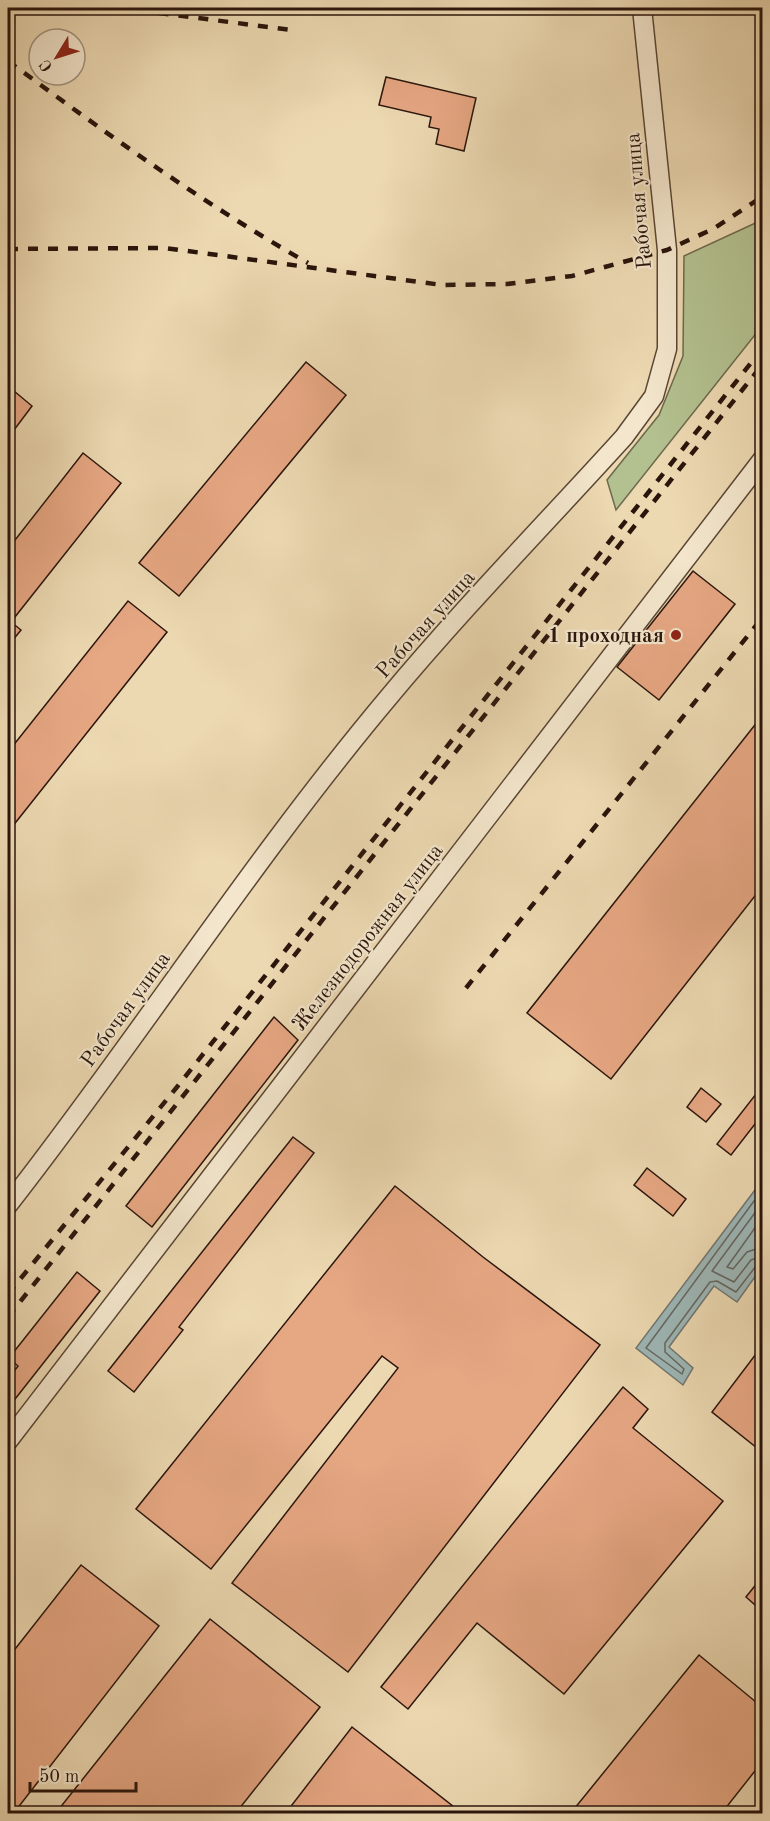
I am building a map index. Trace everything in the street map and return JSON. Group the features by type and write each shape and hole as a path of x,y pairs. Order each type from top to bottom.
{"street":[{"name":"Рабочая улица","path":"8,1205 52,1149 228,905 388,698 624,437 654,396 667,349 667,250 642,8"},
{"name":"Железнодорожная улица","path":"8,1441 762,460"}],"green space":[{"path":"762,220 762,326 616,510 607,480 659,415 683,356 684,256"}],"water":[{"path":"755,1190 762,1197 762,1267 737,1302 714,1286 669,1347 693,1368 683,1385 636,1348"}],"building":[{"path":"386,77 476,98 464,151 436,144 439,129 429,127 431,117 379,105"},
{"path":"306,362 346,395 179,596 139,563"},
{"path":"8,386 32,406 8,438"},
{"path":"83,453 121,483 11,622 21,630 8,646 8,549"},
{"name":"1 проходная","path":"693,571 735,604 659,700 617,667"},
{"path":"128,601 167,632 8,832 8,752"},
{"path":"762,716 762,887 611,1079 527,1013"},
{"path":"274,1017 298,1040 152,1227 126,1206"},
{"path":"701,1088 721,1104 706,1122 687,1107"},
{"path":"756,1094 762,1099 762,1115 731,1155 717,1144"},
{"path":"293,1137 314,1153 179,1327 183,1330 134,1392 108,1371"},
{"path":"647,1168 686,1199 673,1216 634,1185"},
{"path":"395,1186 483,1257 600,1345 348,1672 232,1583 398,1368 382,1356 211,1569 136,1509"},
{"path":"77,1272 100,1291 8,1408 8,1379 18,1366 9,1358"},
{"path":"762,1346 762,1452 712,1412"},
{"path":"623,1387 648,1409 633,1428 723,1501 564,1694 477,1623 408,1709 381,1687"},
{"path":"81,1565 159,1626 13,1814 8,1814 8,1658"},
{"path":"762,1577 762,1611 746,1597"},
{"path":"210,1619 320,1707 235,1814 55,1814"},
{"path":"699,1655 762,1707 762,1762 721,1814 570,1814"},
{"path":"352,1727 463,1814 285,1814"}],"railway":[{"path":"119,8 292,30"},
{"path":"8,61 192,192 308,263"},
{"path":"8,249 165,248 442,285 507,284 572,276 667,250 713,229 762,197"},
{"path":"8,1294 177,1087 762,349"},
{"path":"8,1317 762,365"},
{"path":"466,988 762,618"}],"place":[{"name":"1 проходная","path":"676,635"}]}
